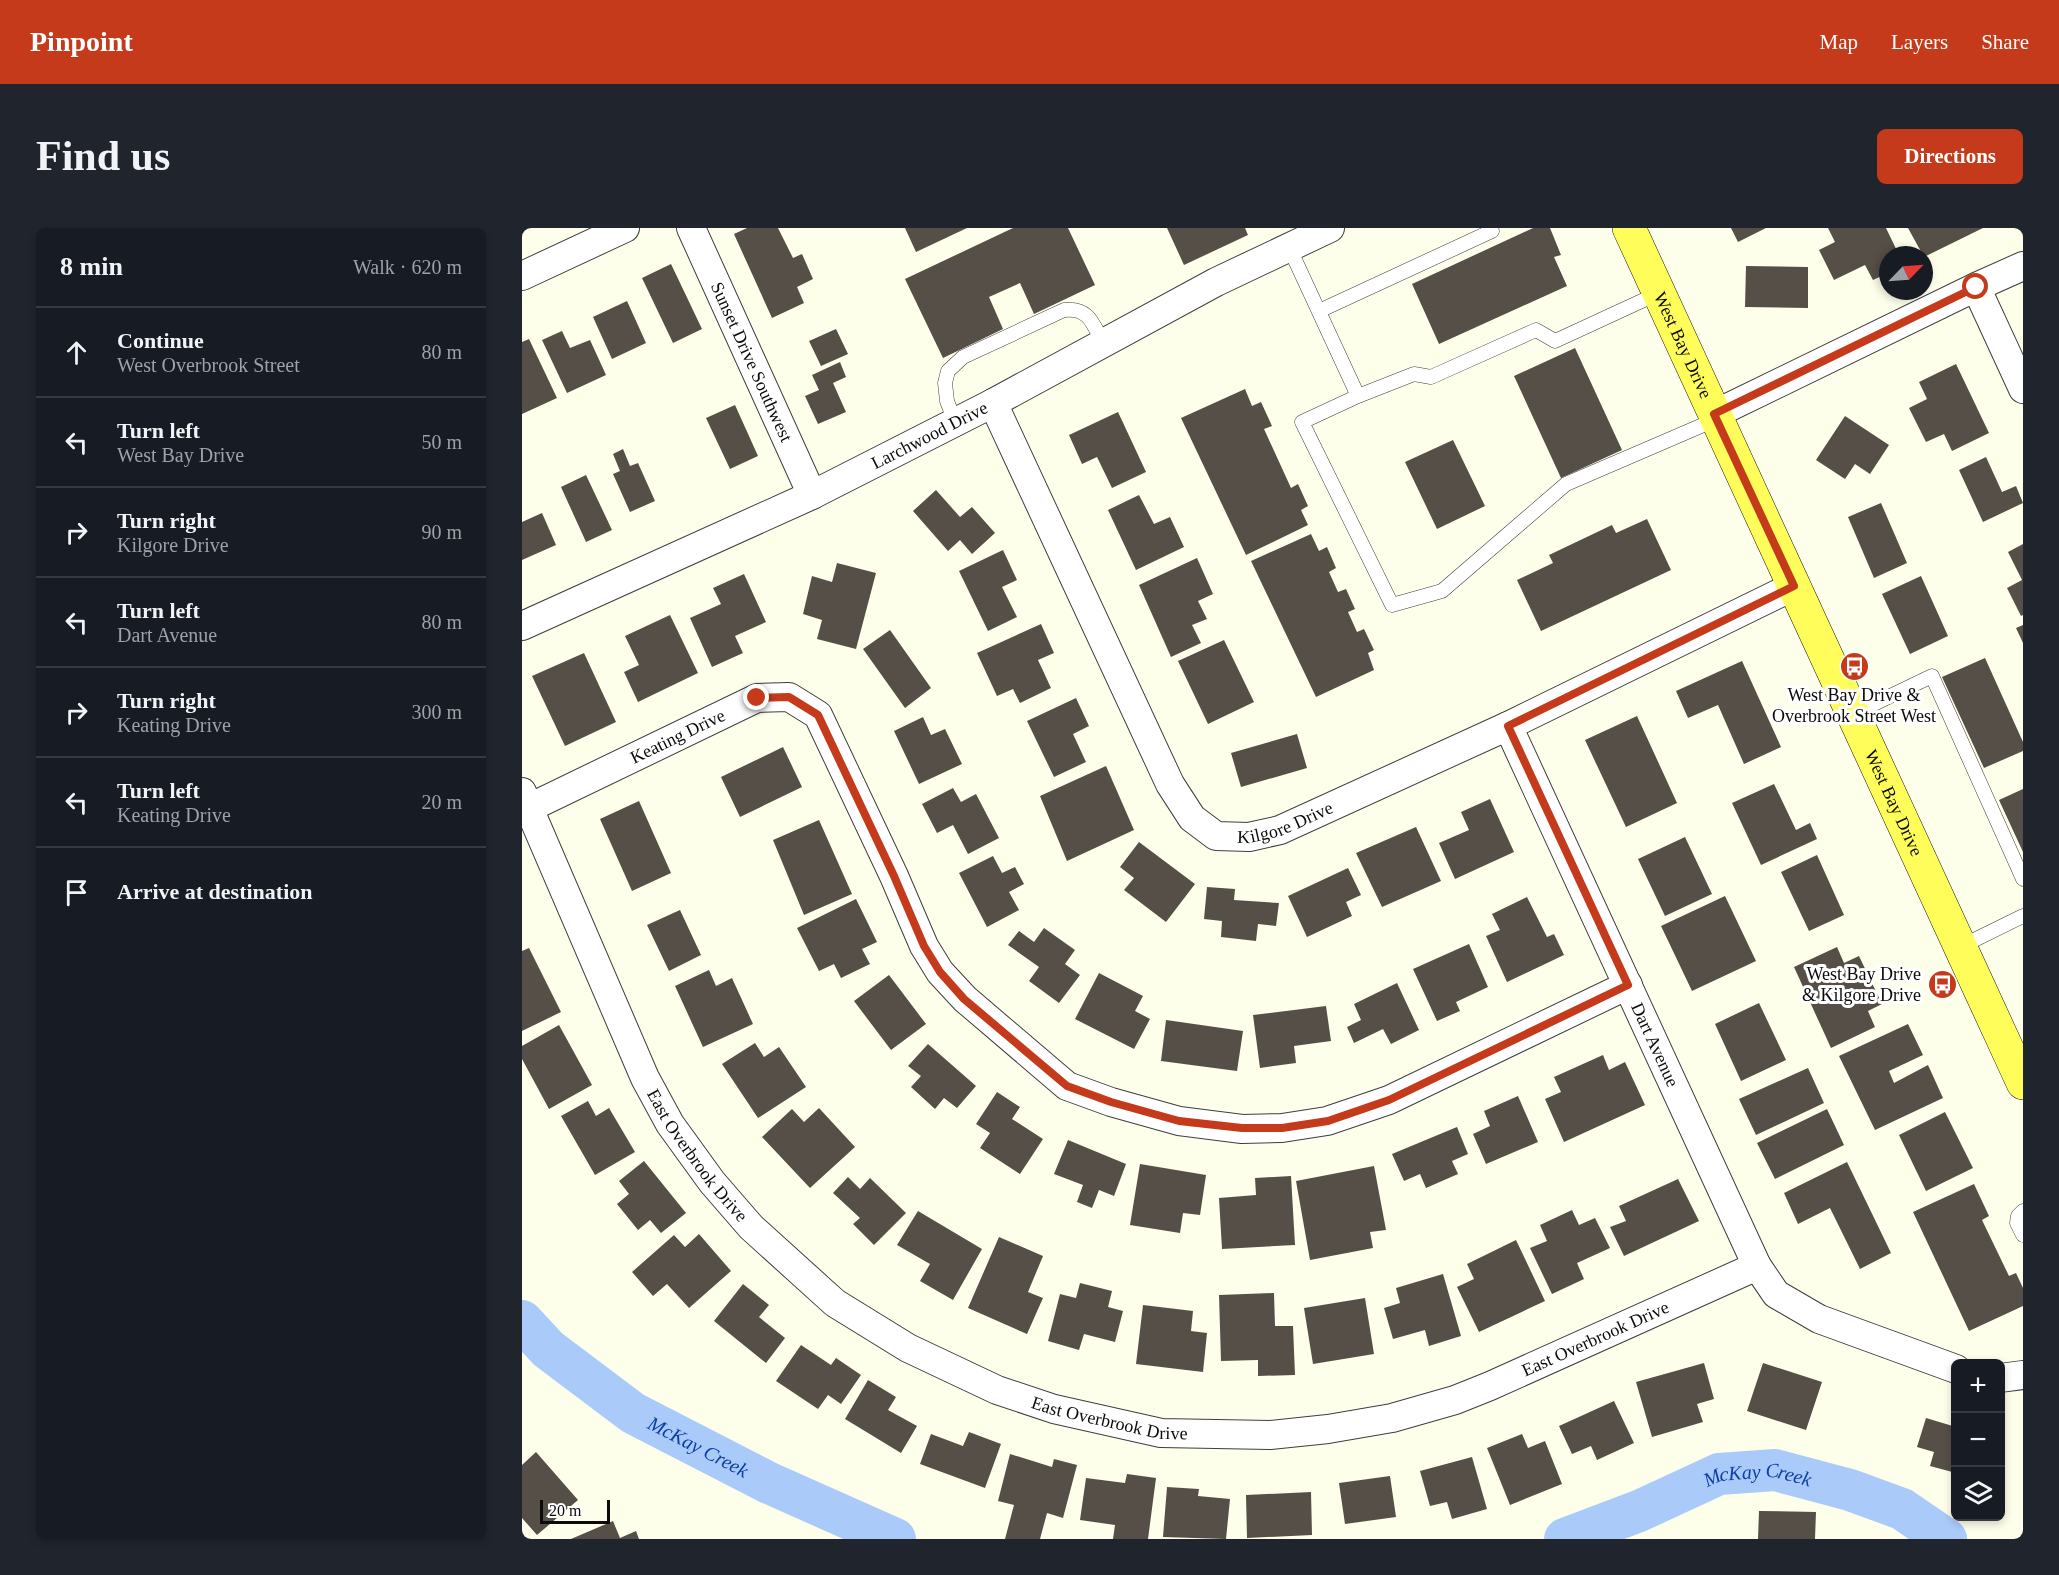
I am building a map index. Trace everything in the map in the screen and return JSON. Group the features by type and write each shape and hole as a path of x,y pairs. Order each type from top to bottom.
{"main road":[{"name":"West Bay Drive","path":"1629,228 2023,1083"}],"street":[{"path":"522,276 625,228"},
{"name":"Sunset Drive Southwest","path":"691,228 812,495"},
{"name":"Larchwood Drive","path":"522,626 812,495 993,403 1216,282 1330,228"},
{"path":"1716,416 2023,266"},
{"path":"1976,287 2023,389"},
{"name":"Kilgore Drive","path":"993,403 1170,784 1192,818 1216,836 1249,837 1280,830 1508,726 1794,586"},
{"name":"Keating Drive","path":"526,800 757,698 789,697 818,715 894,876 924,946 940,972 964,999 1067,1086 1111,1102 1179,1121 1242,1128 1282,1128 1328,1121 1389,1100 1628,985"},
{"name":"Dart Avenue","path":"1508,726 1757,1266"},
{"name":"East Overbrook Drive","path":"526,800 645,1078 670,1124 712,1182 751,1227 835,1303 908,1348 997,1390 1054,1409 1161,1433 1270,1435 1328,1429 1392,1418 1455,1400 1757,1266"},
{"path":"1757,1266 1776,1294 1819,1319 1951,1367"},
{"path":"2005,1377 2023,1375"}],"lane":[{"path":"1319,311 1492,231 1490,228"},
{"path":"1290,247 1358,396"},
{"path":"1659,293 1555,341 1536,330 1431,377 1414,374 1358,396 1302,422 1392,605 1442,591 1566,484 1716,416"},
{"path":"955,422 947,401 945,382 948,371 963,357 1064,310 1076,309 1085,313 1103,343"},
{"path":"1853,714 1932,676 2023,879"},
{"path":"1960,947 2023,916"},
{"path":"2023,1211 2018,1216 2017,1223 2023,1235"}],"building":[{"path":"747,228 778,228 793,258 802,254 813,279 797,287 804,303 772,318 734,234"},
{"path":"905,228 967,228 916,252"},
{"path":"1013,228 1068,228 1095,285 1034,314 1020,283 989,297 1003,329 943,358 905,279"},
{"path":"1167,228 1245,228 1248,235 1184,265"},
{"path":"1533,228 1550,228 1561,255 1554,257 1567,286 1439,344 1412,284"},
{"path":"1731,228 1766,228 1738,242"},
{"path":"1828,228 1886,228 1895,246 1879,246 1879,277 1873,280 1865,265 1834,280 1819,250 1835,242"},
{"path":"1908,228 1983,228 1933,253 1933,246 1918,246"},
{"path":"671,264 702,329 673,343 642,278"},
{"path":"1746,266 1808,267 1808,308 1745,307"},
{"path":"627,301 646,343 612,359 593,317"},
{"path":"836,329 848,354 821,366 809,341"},
{"path":"562,331 570,348 590,340 606,375 567,393 542,340"},
{"path":"529,339 557,398 522,414 522,342"},
{"path":"1575,348 1622,450 1561,478 1514,376"},
{"path":"840,362 846,377 833,383 846,412 818,424 805,396 819,390 812,375"},
{"path":"1956,364 1989,433 1952,451 1944,434 1926,442 1909,408 1927,399 1919,382"},
{"path":"1245,389 1252,406 1261,402 1272,426 1264,429 1291,488 1298,484 1308,506 1301,510 1308,525 1246,555 1181,418"},
{"path":"735,405 758,456 730,469 706,418"},
{"path":"1118,412 1146,472 1112,488 1097,457 1082,464 1069,435"},
{"path":"1845,416 1889,445 1870,474 1855,464 1845,479 1816,460"},
{"path":"1453,440 1485,506 1437,529 1405,462"},
{"path":"623,449 630,466 638,463 655,501 630,512 613,474 620,471 613,454"},
{"path":"1986,457 2002,492 2016,486 2023,503 1983,522 1959,470"},
{"path":"586,475 612,530 586,542 561,487"},
{"path":"936,490 960,517 972,507 995,533 972,554 960,540 948,551 913,511"},
{"path":"1139,495 1154,524 1170,517 1184,547 1136,570 1108,510"},
{"path":"1881,503 1907,563 1874,578 1848,517"},
{"path":"542,513 556,545 522,560 522,522"},
{"path":"1647,519 1671,570 1541,631 1517,580 1553,563 1549,555 1612,525 1616,533"},
{"path":"1311,534 1319,551 1327,547 1336,568 1329,572 1338,592 1346,589 1355,609 1348,612 1357,632 1364,629 1374,650 1368,653 1374,670 1316,697 1251,561"},
{"path":"2023,544 2023,615 2021,616 2007,588 2022,580 2008,552"},
{"path":"1003,550 1017,580 1002,587 1017,617 988,631 959,571"},
{"path":"1197,558 1213,594 1198,601 1207,619 1192,625 1201,643 1171,657 1139,585"},
{"path":"837,563 876,573 856,649 817,639 822,620 803,614 812,576 832,582"},
{"path":"744,574 766,622 735,636 743,653 712,667 690,618 721,604 713,588"},
{"path":"1921,576 1948,636 1910,654 1882,594"},
{"path":"670,615 698,673 638,702 624,672 639,665 625,636"},
{"path":"1041,624 1054,653 1038,660 1051,688 1020,703 1013,689 997,696 977,653"},
{"path":"2023,625 2023,643 2016,628"},
{"path":"890,630 931,688 905,708 863,649"},
{"path":"1224,640 1254,702 1208,724 1178,661"},
{"path":"584,653 616,722 565,746 532,676"},
{"path":"1985,658 2023,742 2023,751 1984,768 1942,677"},
{"path":"1742,661 1781,747 1744,764 1718,705 1688,718 1676,691"},
{"path":"1076,698 1089,726 1073,734 1086,762 1054,777 1027,721"},
{"path":"1637,716 1677,803 1626,827 1585,740"},
{"path":"923,717 931,735 945,729 962,764 919,784 894,731"},
{"path":"1297,734 1307,768 1241,787 1231,753"},
{"path":"783,747 802,787 740,817 721,777"},
{"path":"1106,766 1134,830 1067,861 1040,796"},
{"path":"1774,784 1796,830 1810,823 1817,839 1761,865 1732,803"},
{"path":"953,788 961,802 976,794 999,838 968,854 953,825 937,833 922,804"},
{"path":"2023,789 2023,852 1999,800"},
{"path":"1490,799 1514,852 1455,879 1439,843 1469,830 1461,812"},
{"path":"639,801 671,873 632,891 600,819"},
{"path":"819,820 852,894 804,915 773,840"},
{"path":"1416,827 1441,881 1382,907 1356,853"},
{"path":"1685,837 1712,894 1665,916 1638,859"},
{"path":"1139,842 1195,884 1166,922 1124,890 1134,878 1120,867"},
{"path":"1817,855 1844,915 1809,931 1781,872"},
{"path":"993,856 1002,873 1015,867 1024,884 1009,892 1019,910 987,927 959,873"},
{"path":"1348,868 1361,895 1346,902 1352,916 1307,937 1288,896"},
{"path":"1207,887 1235,889 1234,900 1279,903 1276,926 1258,924 1256,941 1221,937 1222,921 1204,919"},
{"path":"1725,896 1756,961 1692,991 1661,926"},
{"path":"1527,897 1547,937 1554,934 1564,955 1507,982 1486,936 1500,930 1492,914"},
{"path":"856,899 877,942 862,949 870,964 841,978 834,964 819,971 797,928"},
{"path":"680,910 701,955 669,971 647,925"},
{"path":"1044,928 1075,950 1065,964 1080,975 1059,1003 1029,981 1039,967 1008,945 1019,931 1034,942"},
{"path":"1469,944 1488,987 1456,1002 1460,1011 1437,1021 1413,969"},
{"path":"1837,947 1844,963 1859,956 1882,1004 1868,1011 1875,1027 1831,1048 1794,967"},
{"path":"529,948 561,1012 522,1031 522,951"},
{"path":"709,970 716,986 732,978 753,1024 703,1047 675,986"},
{"path":"1099,973 1143,996 1135,1011 1150,1019 1134,1049 1075,1019"},
{"path":"889,975 926,1024 891,1050 854,1001"},
{"path":"1397,983 1419,1030 1391,1044 1383,1029 1354,1043 1347,1027 1361,1020 1354,1004"},
{"path":"1759,1003 1786,1060 1741,1081 1715,1024"},
{"path":"1326,1006 1331,1041 1294,1046 1296,1063 1260,1068 1253,1015"},
{"path":"1166,1020 1243,1031 1237,1071 1161,1061"},
{"path":"1908,1024 1923,1055 1889,1071 1894,1083 1928,1065 1943,1098 1875,1130 1839,1056"},
{"path":"559,1025 592,1085 549,1109 522,1059 522,1046"},
{"path":"755,1043 764,1057 779,1047 806,1087 758,1118 722,1064"},
{"path":"928,1044 976,1086 957,1108 944,1098 935,1109 911,1087 921,1076 908,1066"},
{"path":"1603,1055 1609,1070 1625,1062 1645,1105 1564,1142 1545,1099 1561,1092 1554,1077"},
{"path":"1808,1068 1824,1103 1756,1135 1739,1099"},
{"path":"997,1092 1020,1107 1012,1119 1043,1139 1020,1174 980,1148 990,1133 976,1124"},
{"path":"1518,1096 1538,1142 1486,1164 1473,1134 1490,1126 1484,1111"},
{"path":"588,1101 596,1116 609,1108 635,1152 595,1175 561,1116"},
{"path":"819,1108 855,1147 810,1188 762,1137 792,1109 804,1122"},
{"path":"1827,1109 1844,1145 1775,1179 1757,1143"},
{"path":"1945,1112 1973,1168 1926,1191 1899,1135"},
{"path":"1457,1127 1468,1154 1452,1161 1458,1174 1426,1188 1420,1174 1404,1181 1392,1154"},
{"path":"1068,1140 1126,1164 1114,1196 1099,1190 1092,1208 1077,1202 1083,1185 1054,1174"},
{"path":"644,1161 686,1213 661,1233 650,1220 638,1230 617,1204 629,1194 619,1181"},
{"path":"1847,1162 1891,1253 1860,1269 1830,1208 1798,1224 1784,1193"},
{"path":"1140,1164 1206,1175 1200,1215 1183,1213 1180,1233 1130,1225"},
{"path":"1374,1166 1386,1230 1370,1232 1373,1248 1310,1260 1296,1181"},
{"path":"1291,1176 1295,1245 1222,1249 1219,1198 1256,1195 1255,1178"},
{"path":"848,1177 860,1189 870,1178 906,1213 874,1245 853,1224 860,1218 833,1193"},
{"path":"1678,1179 1699,1221 1624,1256 1610,1227 1626,1221 1619,1206"},
{"path":"1974,1184 1989,1216 1982,1220 2009,1276 2016,1273 2023,1288 2023,1306 1969,1331 1913,1212"},
{"path":"1572,1210 1579,1225 1595,1218 1610,1248 1577,1263 1584,1279 1552,1294 1530,1248 1547,1241 1540,1225"},
{"path":"918,1211 982,1249 953,1300 920,1281 930,1264 897,1245"},
{"path":"699,1234 731,1271 689,1308 667,1284 653,1296 632,1272 674,1235 685,1247"},
{"path":"999,1237 1043,1256 1028,1292 1043,1298 1027,1334 968,1308"},
{"path":"1516,1240 1545,1301 1479,1332 1457,1287 1474,1279 1467,1264"},
{"path":"1443,1274 1461,1336 1429,1346 1425,1330 1393,1339 1384,1308 1400,1303 1396,1288"},
{"path":"1080,1283 1112,1291 1108,1307 1123,1311 1115,1342 1084,1334 1079,1350 1048,1341 1060,1294 1076,1298"},
{"path":"743,1284 769,1305 759,1317 785,1338 766,1363 714,1321"},
{"path":"1274,1293 1275,1326 1293,1326 1295,1375 1258,1376 1258,1360 1221,1361 1219,1295"},
{"path":"1365,1298 1374,1354 1313,1364 1304,1308"},
{"path":"1143,1305 1193,1311 1191,1331 1207,1333 1203,1372 1136,1364"},
{"path":"801,1345 831,1365 836,1358 861,1375 841,1404 828,1395 818,1409 776,1381"},
{"path":"1704,1363 1714,1399 1697,1404 1703,1422 1652,1437 1636,1382"},
{"path":"1763,1363 1822,1382 1806,1430 1747,1411"},
{"path":"868,1380 896,1397 888,1410 917,1426 901,1453 845,1419"},
{"path":"1614,1401 1634,1443 1597,1460 1591,1446 1572,1454 1559,1426"},
{"path":"1926,1418 1951,1426 1951,1472 1930,1466 1934,1452 1917,1447"},
{"path":"969,1432 1001,1444 985,1488 920,1464 931,1434 963,1446"},
{"path":"1522,1434 1528,1448 1545,1441 1562,1484 1510,1505 1487,1448"},
{"path":"536,1452 578,1500 537,1535 522,1518 522,1465"},
{"path":"1010,1454 1052,1467 1054,1459 1077,1465 1063,1518 1047,1513 1040,1539 1005,1539 1014,1505 998,1501"},
{"path":"1472,1457 1487,1509 1452,1519 1447,1502 1430,1506 1420,1471"},
{"path":"1127,1474 1156,1478 1148,1539 1113,1539 1115,1525 1080,1520 1086,1478 1125,1483"},
{"path":"1390,1476 1396,1517 1345,1524 1339,1483"},
{"path":"1167,1487 1199,1489 1198,1496 1230,1499 1226,1539 1163,1537"},
{"path":"1311,1492 1312,1535 1247,1538 1246,1495"},
{"path":"1759,1511 1816,1512 1815,1539 1758,1539"},
{"path":"613,1521 620,1538 636,1531 639,1539 571,1539"}],"waterway":[{"name":"McKay Creek","path":"522,1321 548,1349 633,1413 769,1483 895,1539"},
{"name":"McKay Creek","path":"1565,1539 1639,1511 1719,1474 1775,1470 1850,1490 1902,1509 1946,1539"}],"place":[{"name":"West Bay Drive & Overbrook Street West","path":"1854,666"},
{"name":"West Bay Drive & Kilgore Drive","path":"1942,984"}],"route":[{"path":"757,698 789,697 818,715 894,876 924,946 940,972 964,999 1067,1086 1111,1102 1179,1121 1242,1128 1282,1128 1328,1121 1389,1100 1628,985 1508,726 1794,586 1714,414 1976,287"}]}
